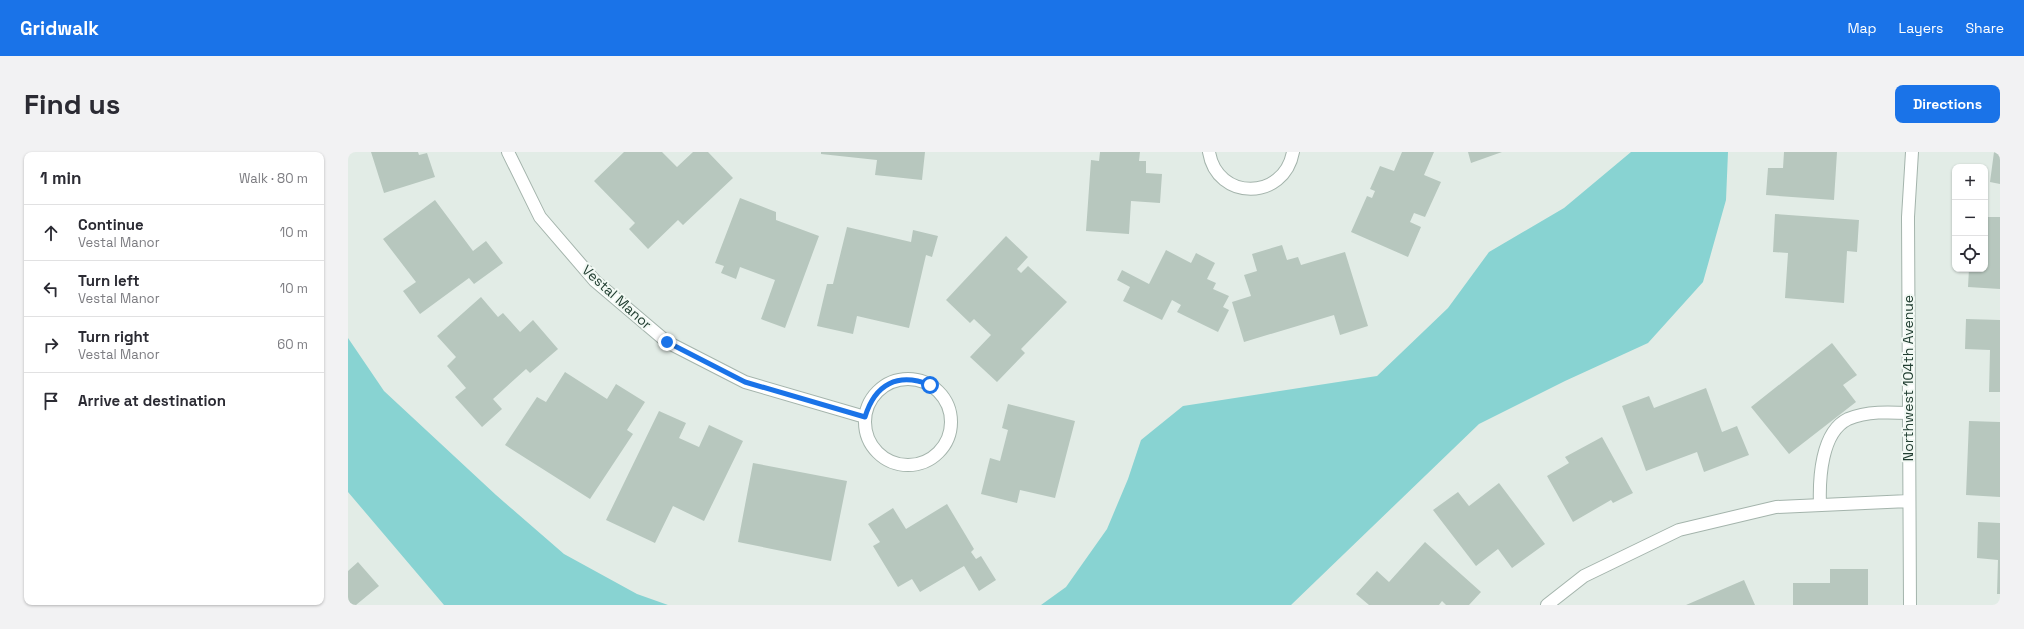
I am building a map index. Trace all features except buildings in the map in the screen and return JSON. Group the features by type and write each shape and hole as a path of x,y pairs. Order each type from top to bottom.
{"street":[{"name":"Vestal Manor","path":"508,152 540,217 595,281 667,342 745,382 865,417"},
{"path":"1209,152 1210,160 1217,172 1226,182 1238,187 1253,189 1267,186 1280,178 1289,167 1293,152"},
{"name":"Northwest 104th Avenue","path":"1910,605 1908,217 1912,152"},
{"path":"902,379 917,380 930,385 941,394 949,406 952,420 950,434 944,447 934,457 921,463 907,465 893,462 881,455 872,444 866,432 865,417 869,404 877,392 889,384 902,379"},
{"path":"1820,505 1820,482 1824,456 1831,435 1848,420 1878,412 1908,413"},
{"path":"1547,605 1584,576 1679,530 1776,507 1909,501"}],"water":[{"path":"1631,152 1728,152 1726,200 1703,282 1648,343 1565,381 1479,424 1291,605 1041,605 1066,587 1107,529 1128,479 1141,440 1183,406 1377,376 1448,308 1489,252 1564,208"},
{"path":"348,338 384,391 496,495 564,554 637,594 668,605 444,605 348,492"}],"route":[{"path":"667,342 745,382 865,417 869,404 877,392 889,384 902,379 917,380 930,385"}]}
